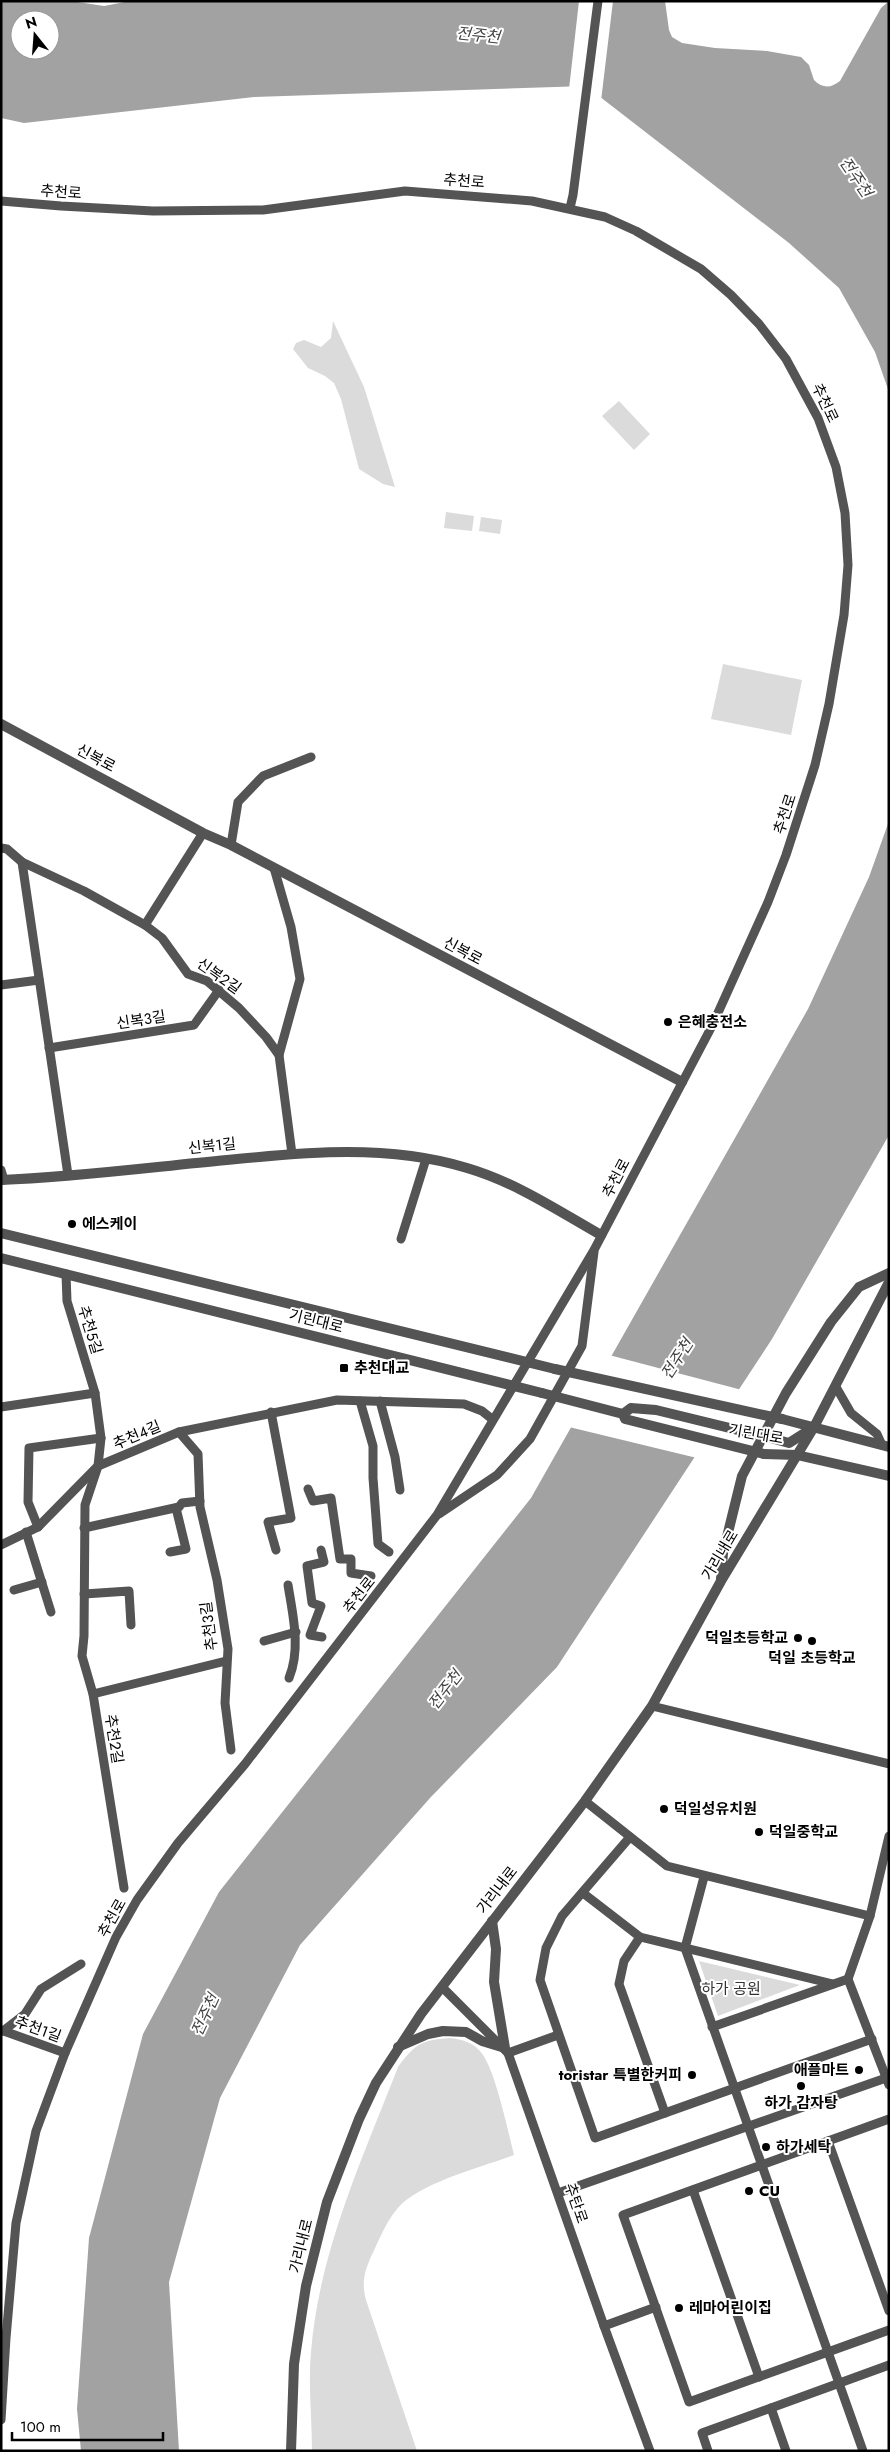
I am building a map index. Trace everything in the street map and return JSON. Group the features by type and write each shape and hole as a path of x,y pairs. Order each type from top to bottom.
{"street":[{"path":"570,208 598,1"},
{"name":"추천로","path":"1,200 61,206 152,211 262,210 400,191 532,201 605,217 636,230 701,269 759,324 786,359 818,418 836,467 844,513 848,565 844,615 829,704 815,765 786,855 768,902 720,1010 594,1250 492,1419 437,1515 251,1756 178,1843 137,1900 116,1938 65,2053 36,2131 16,2223 1,2420"},
{"name":"신복로","path":"1,724 203,833 231,845 682,1082"},
{"path":"231,845 238,802 263,776 311,757"},
{"path":"145,925 203,833"},
{"name":"신복2길","path":"1,848 7,849 22,862 84,891 145,925 162,938 188,974 207,981 219,990 266,1036 279,1055 292,1154"},
{"path":"22,862 68,1175"},
{"path":"274,868 291,927 300,978 279,1055"},
{"path":"1,985 39,980"},
{"name":"신복3길","path":"49,1048 194,1025 219,990"},
{"name":"신복1길","path":"2,1178 68,1175 292,1154 353,1151 426,1159 467,1168 517,1187 601,1236"},
{"path":"401,1239 426,1159"},
{"path":"1,1225 12,1235"},
{"name":"기린대로","path":"1,1233 553,1369 782,1418 886,1446"},
{"name":"추천로","path":"437,1515 498,1475 530,1439 582,1346 594,1250"},
{"name":"기린대로","path":"1,1258 542,1393 623,1414 625,1419 764,1454 798,1455 889,1476"},
{"path":"721,1581 723,1553 742,1476 786,1393 831,1322 859,1287 889,1273"},
{"name":"추천5길","path":"66,1274 67,1301 95,1393 101,1438 98,1466"},
{"name":"가리내로","path":"291,2451 294,2364 306,2286 327,2202 359,2119 376,2083 398,2047 585,1801 652,1706 721,1581 814,1427 889,1282"},
{"path":"836,1387 851,1413 877,1434 886,1446"},
{"path":"1,1407 95,1393"},
{"name":"추천4길","path":"1,1544 38,1527 98,1466 179,1432 336,1400 457,1403 482,1411 492,1419"},
{"path":"360,1401 374,1446 373,1478 378,1544 389,1552"},
{"path":"380,1401 395,1457 400,1490"},
{"name":"기린대로","path":"623,1414 631,1408 656,1410 789,1443 814,1427"},
{"path":"271,1412 291,1518 268,1522 276,1550"},
{"name":"추천3길","path":"179,1432 198,1454 200,1501 218,1580 228,1649 225,1703 231,1750"},
{"path":"38,1527 28,1502 29,1448 101,1438"},
{"name":"추천2길","path":"98,1466 85,1505 84,1636 82,1656 93,1694 124,1888"},
{"name":"추천로","path":"308,1489 313,1501 331,1498 340,1560 351,1559 351,1573 371,1576"},
{"path":"84,1528 176,1508 182,1503 200,1501"},
{"path":"170,1552 186,1549 176,1508"},
{"path":"26,1532 51,1612"},
{"name":"추천로","path":"321,1550 324,1562 307,1566 312,1603 320,1606 310,1634 322,1637"},
{"path":"14,1590 42,1582"},
{"path":"288,1585 296,1632 294,1666 289,1678"},
{"path":"84,1594 129,1591 131,1625"},
{"path":"264,1641 296,1632"},
{"path":"93,1694 226,1661"},
{"path":"652,1706 889,1764"},
{"path":"585,1801 667,1866 704,1877 870,1916"},
{"path":"558,2193 747,2126 887,2081 848,1979 870,1916 889,1836"},
{"path":"630,1837 562,1916 546,1948 540,1980 595,2138 872,2039"},
{"path":"704,1877 685,1948 863,2451"},
{"path":"583,1892 640,1937 833,1984"},
{"path":"492,1922 496,1949 494,1982 507,2050"},
{"path":"640,1937 624,1961 619,1984 665,2113"},
{"path":"2,2030 24,2014 42,1989 82,1964"},
{"path":"712,2027 848,1979"},
{"name":"추탄로","path":"442,1987 507,2050 650,2451"},
{"name":"추천1길","path":"2,2030 65,2053"},
{"path":"398,2047 428,2034 466,2032 482,2041 507,2050 558,2034"},
{"path":"889,2120 623,2215 689,2402 889,2330"},
{"path":"828,2141 889,2311"},
{"path":"693,2190 759,2377"},
{"path":"604,2326 656,2307"},
{"path":"708,2451 702,2433 889,2365"},
{"path":"771,2408 786,2451"}],"green space":[{"path":"333,321 364,387 395,487 383,484 359,469 341,399 334,383 325,376 308,368 293,349 296,343 304,340 321,347 331,338"},
{"path":"619,401 650,434 634,450 602,416"},
{"path":"446,512 474,516 472,531 444,528"},
{"path":"481,517 502,520 500,534 479,531"},
{"path":"723,664 802,680 791,735 711,719"},
{"name":"하가 공원","path":"699,1961 800,1985 718,2016"},
{"path":"449,2038 468,2042 476,2047 488,2064 497,2089 514,2155 451,2177 420,2191 407,2200 397,2209 388,2222 367,2266 364,2279 366,2300 417,2451 312,2451 311,2352 323,2278 344,2207 398,2067 409,2053 419,2045 431,2040"}],"water":[{"name":"전주천","path":"1,1 71,1 104,6 130,1 665,1 669,30 672,37 682,43 715,48 767,51 801,57 809,65 814,80 821,85 827,86 840,81 881,8 889,1 889,392 875,352 839,288 789,243 586,86 254,97 24,123 1,118"},
{"name":"전주천","path":"889,821 889,1135 772,1339 557,1667 430,1798 300,1945 220,2098 169,2282 179,2451 81,2451 77,2409 89,2238 143,2034 219,1892 531,1498 808,1009 869,877"}],"pier":[{"path":"579,1 613,1 601,101 585,88 569,89"},
{"path":"609,1355 742,1390 697,1458 569,1427"}],"place":[{"name":"은혜충전소","path":"668,1022"},
{"name":"에스케이","path":"72,1224"},
{"name":"추천대교","path":"344,1368"},
{"name":"덕일초등학교","path":"798,1638"},
{"name":"덕일 초등학교","path":"812,1641"},
{"name":"덕일성유치원","path":"664,1809"},
{"name":"덕일중학교","path":"759,1832"},
{"name":"애플마트","path":"859,2070"},
{"name":"toristar 특별한커피","path":"692,2075"},
{"name":"하가 감자탕","path":"801,2086"},
{"name":"하가세탁","path":"766,2147"},
{"name":"CU","path":"749,2191"},
{"name":"레마어린이집","path":"679,2308"}]}
